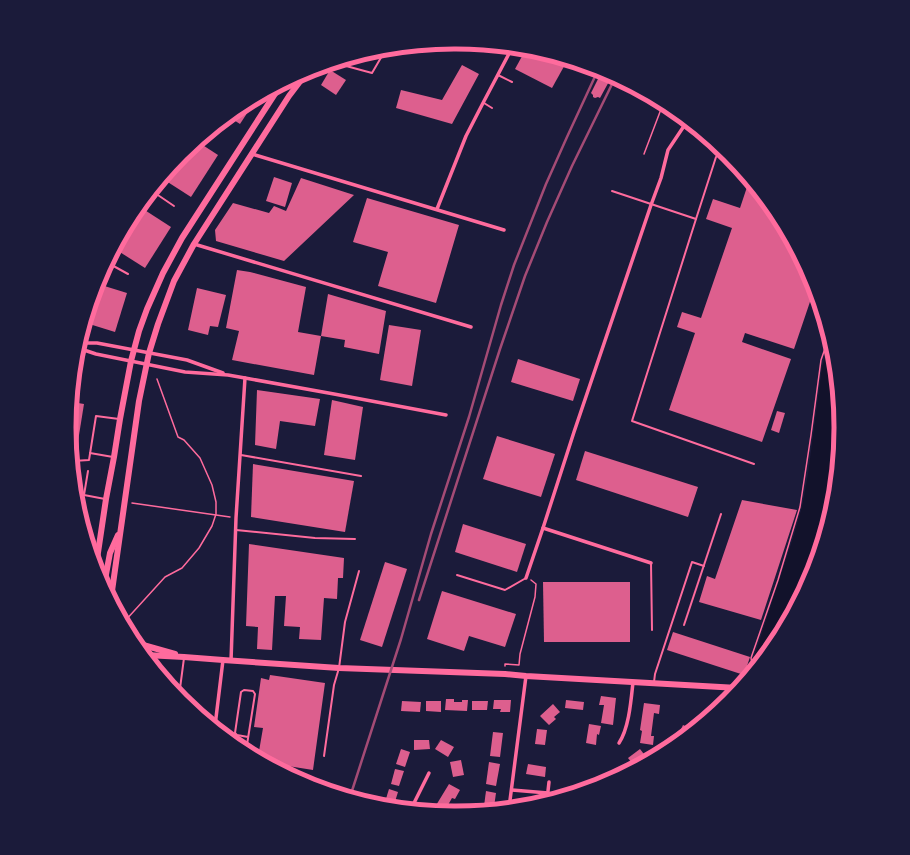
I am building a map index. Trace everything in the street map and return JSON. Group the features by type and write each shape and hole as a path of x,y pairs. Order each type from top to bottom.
{"main road":[{"path":"112,588 137,416 149,353 158,324 174,281 194,244 251,153 299,83"},
{"path":"98,552 106,499 133,350 147,309 167,266 190,226 274,96"},
{"path":"106,574 110,553 121,528"},
{"path":"146,646 184,657"},
{"path":"153,655 339,668 505,674 730,688"}],"street":[{"path":"437,209 466,136 482,102 509,53"},
{"path":"526,578 574,432 661,178 668,150 684,126"},
{"path":"251,153 504,230"},
{"path":"194,244 471,326"},
{"path":"86,343 97,343 187,360 228,375"},
{"path":"85,350 96,354 185,372 228,375 446,415"},
{"path":"232,661 236,530 245,378"},
{"path":"543,528 652,563"},
{"path":"216,721 223,660"},
{"path":"510,802 526,676"},
{"path":"619,743 625,732 633,682"},
{"path":"414,804 429,773"},
{"path":"512,790 548,793 549,782"}],"lane":[{"path":"345,66 372,73 382,56"},
{"path":"498,75 512,82"},
{"path":"482,102 492,108"},
{"path":"718,156 716,157 632,421 754,464"},
{"path":"612,191 696,219"},
{"path":"157,194 174,206"},
{"path":"113,266 128,274"},
{"path":"78,461 89,460 96,416 120,419"},
{"path":"90,453 114,457"},
{"path":"240,455 361,476"},
{"path":"88,471 84,495 106,499"},
{"path":"684,625 721,514"},
{"path":"236,530 315,538 355,539"},
{"path":"654,684 655,674 692,562 704,566"},
{"path":"652,563 652,630"},
{"path":"324,756 345,622 360,571"},
{"path":"457,575 505,590 526,578"},
{"path":"180,688 184,657"},
{"path":"247,743 255,694 253,691 244,690 241,692 235,733 236,735 248,737"}],"path":[{"path":"644,154 661,110"},
{"path":"752,662 751,658 778,580 800,507 821,360 825,349"},
{"path":"128,618 165,577 182,568 199,548 212,526 216,514 216,502 212,486 200,458 184,440 178,437 157,379"},
{"path":"124,502 228,516"},
{"path":"505,674 506,664 519,665 520,654 535,597 536,584 526,578"}],"shaded area":[{"path":"826,354 833,403 834,428 830,477 821,525 805,572 794,595 770,638 754,659 802,507 808,474 822,367"}],"building":[{"path":"523,55 565,65 552,88 515,69"},
{"path":"462,65 479,74 452,124 396,108 401,90 442,100"},
{"path":"330,70 346,80 336,95 321,85"},
{"path":"599,78 609,82 600,98 593,97 591,93"},
{"path":"249,111 240,124 234,120"},
{"path":"203,145 218,155 191,197 167,182"},
{"path":"274,177 292,183 285,207 266,201"},
{"path":"301,178 354,195 284,261 216,241 215,230 233,203 269,213 274,206 286,211"},
{"path":"747,187 770,217 783,238 805,283 811,300 794,349 745,333 742,342 791,359 762,442 669,410 695,333 677,327 682,312 701,318 732,228 706,219 713,199 740,208"},
{"path":"367,198 459,225 436,303 378,286 388,252 353,242"},
{"path":"145,210 171,227 145,268 120,252 127,238"},
{"path":"237,270 306,287 298,332 321,336 314,375 232,360 239,331 226,328"},
{"path":"104,286 127,293 115,332 91,324"},
{"path":"197,288 226,295 218,327 210,326 208,335 188,330"},
{"path":"328,294 386,311 379,354 344,347 345,340 321,336"},
{"path":"389,325 421,330 412,386 380,380"},
{"path":"518,359 580,379 573,401 511,382"},
{"path":"257,390 320,399 315,426 280,421 276,449 255,445"},
{"path":"332,400 363,407 355,460 324,455"},
{"path":"77,403 84,404 77,448"},
{"path":"777,411 785,413 779,433 771,430"},
{"path":"497,436 555,454 541,497 483,479"},
{"path":"585,451 698,487 688,517 576,480"},
{"path":"253,464 354,481 345,532 251,517"},
{"path":"742,500 797,510 761,620 699,602 707,576 715,579"},
{"path":"463,524 526,544 517,572 455,552"},
{"path":"249,544 344,558 343,578 338,578 337,599 324,598 321,640 299,639 300,627 284,626 286,596 275,596 272,650 257,649 258,627 246,626"},
{"path":"385,562 407,569 382,647 360,640"},
{"path":"543,582 630,582 630,642 544,642"},
{"path":"442,591 516,614 505,647 469,636 464,651 427,639"},
{"path":"673,632 750,657 746,670 742,674 667,650"},
{"path":"270,675 325,683 313,770 285,766 259,751 263,728 254,727 261,678 269,680"},
{"path":"601,696 616,698 613,725 601,723 604,705 599,705"},
{"path":"446,699 454,699 454,702 468,700 467,711 445,710"},
{"path":"494,700 511,700 510,712 500,712 501,709 493,709"},
{"path":"566,700 584,702 583,710 565,708"},
{"path":"402,701 421,702 420,712 401,711"},
{"path":"426,701 441,701 441,712 426,711"},
{"path":"472,701 488,701 487,710 472,710"},
{"path":"644,703 660,705 659,714 654,713 651,736 654,736 653,745 640,743 642,731 640,730"},
{"path":"553,704 560,712 554,717 556,719 549,725 540,716"},
{"path":"589,724 601,726 599,735 597,734 596,745 586,743"},
{"path":"683,725 687,727 685,728 680,732"},
{"path":"537,729 547,730 545,745 535,744"},
{"path":"493,732 503,733 500,757 490,756"},
{"path":"414,740 429,740 430,749 414,750"},
{"path":"441,740 454,747 448,757 435,749"},
{"path":"401,749 410,752 405,767 396,764"},
{"path":"640,749 644,755 631,762 628,758"},
{"path":"461,760 464,775 453,777 450,762"},
{"path":"489,762 500,764 496,786 486,784"},
{"path":"528,764 546,767 545,777 526,774"},
{"path":"395,769 404,771 399,786 391,784"},
{"path":"449,784 460,790 455,799 452,798 448,805 450,806 436,805"},
{"path":"389,789 398,792 395,801 386,800"},
{"path":"486,791 496,793 494,804 484,805"}],"railway":[{"path":"352,791 401,639 431,534 469,417 514,265 546,184 595,76"},
{"path":"419,600 525,276 572,166 612,84"}]}
